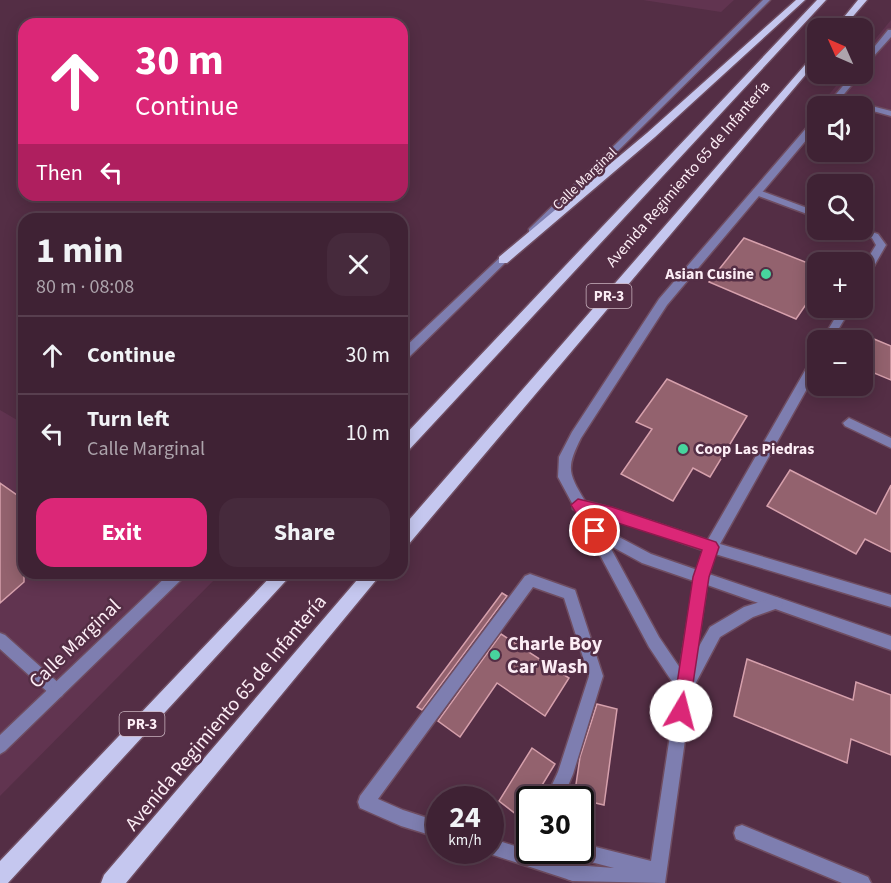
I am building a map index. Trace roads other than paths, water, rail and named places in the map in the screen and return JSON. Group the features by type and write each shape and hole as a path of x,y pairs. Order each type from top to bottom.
{"main road":[{"path":"503,260 651,135 801,0"},
{"name":"Avenida Regimiento 65 de Infantería","path":"408,442 822,0"},
{"path":"847,18 863,0"},
{"name":"Avenida Regimiento 65 de Infantería","path":"408,533 807,66"},
{"name":"PR-3","path":"0,876 279,579"},
{"name":"Avenida Regimiento 65 de Infantería","path":"112,883 369,579"}],"street":[{"name":"Calle Marginal","path":"408,351 767,0"},
{"path":"873,54 891,32"},
{"path":"838,96 848,84"},
{"path":"873,108 890,112"},
{"path":"685,688 654,642 595,531 578,505 564,477 565,457 576,435 663,302 807,133"},
{"path":"756,192 807,211"},
{"path":"873,235 881,245 873,259"},
{"path":"657,878 701,577 711,547 807,377"},
{"path":"849,423 891,443"},
{"path":"578,505 612,513 711,547 891,601"},
{"path":"595,531 647,559 891,643"},
{"name":"Calle Marginal","path":"0,746 173,579"},
{"path":"426,826 401,818 366,802 530,580 570,594 596,676 559,786"},
{"path":"685,688 716,632 749,612 776,603"},
{"path":"0,640 57,691"},
{"path":"742,833 862,883"},
{"path":"504,851 573,873 657,878"},
{"path":"594,857 657,878"}],"place":[{"name":"Asian Cusine","path":"766,274"},
{"name":"Coop Las Piedras","path":"683,449"},
{"name":"Charle Boy Car Wash","path":"495,655"}]}
